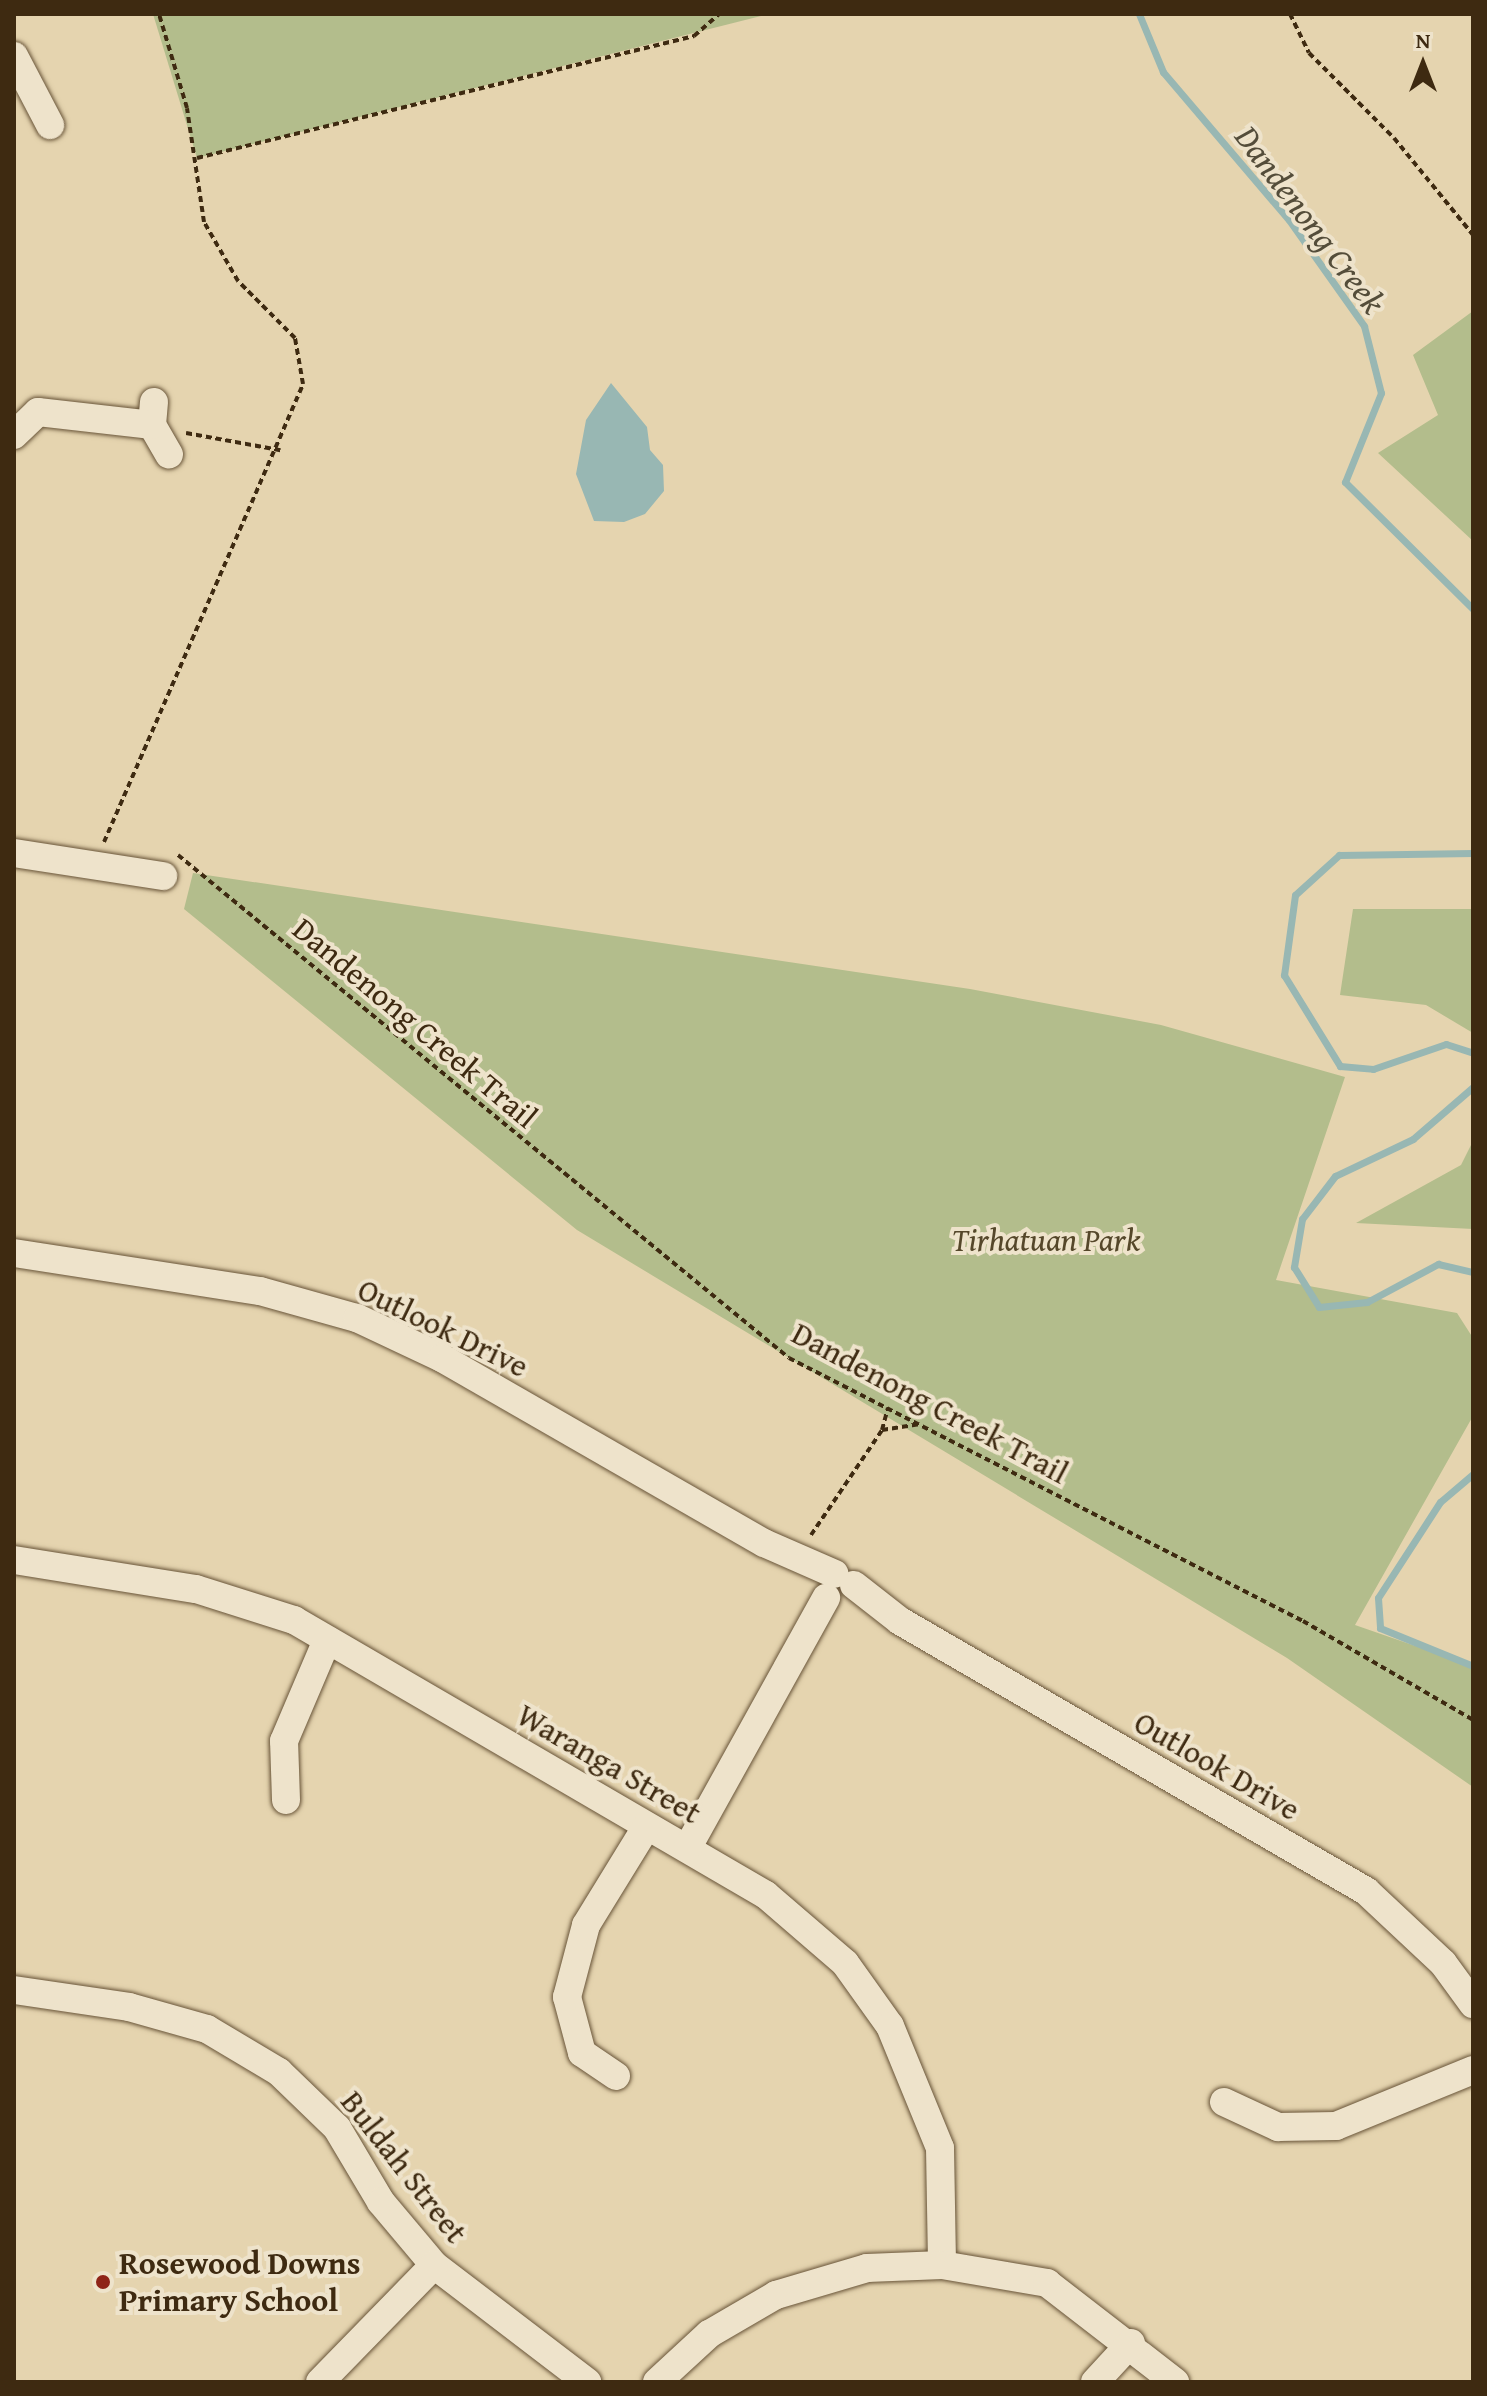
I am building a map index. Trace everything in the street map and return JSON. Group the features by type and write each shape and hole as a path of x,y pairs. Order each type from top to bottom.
{"street":[{"path":"14,56 50,125"},
{"path":"14,435 38,412 153,414 176,444"},
{"path":"14,853 166,865"},
{"name":"Outlook Drive","path":"14,1253 260,1291 357,1318 442,1358 764,1543 836,1593 900,1621 1366,1891 1443,1963 1473,2004"},
{"name":"Waranga Street","path":"14,1560 226,1596 327,1640 766,1895 845,1963 890,2026 940,2148 942,2265"},
{"path":"688,1847 836,1593"},
{"path":"286,1800 284,1741 327,1640"},
{"path":"616,2076 582,2053 567,1997 586,1925 647,1826"},
{"name":"Buldah Street","path":"14,1990 129,2007 207,2029 279,2072 337,2128 381,2202 434,2265 587,2382"},
{"path":"1224,2102 1278,2127 1336,2126 1473,2070"},
{"path":"320,2382 434,2265"},
{"path":"657,2382 709,2334 776,2295 867,2268 942,2265 1047,2283 1131,2343 1175,2382"},
{"path":"1095,2382 1131,2343"}],"path":[{"path":"117,845 104,842 280,450 303,384 295,338 217,253 204,222 197,158 159,14"},
{"path":"197,158 694,36 719,14"},
{"path":"1290,14 1309,53 1394,138 1473,235"},
{"path":"176,444 280,450"},
{"name":"Dandenong Creek Trail","path":"166,865 183,856 720,1306 789,1358 1303,1621 1473,1720"},
{"path":"811,1535 882,1430 888,1408"},
{"path":"882,1430 919,1424"}],"green space":[{"path":"153,14 769,14 197,158"},
{"path":"1473,311 1473,541 1378,453 1438,415 1413,355"},
{"name":"Tirhatuan Park","path":"193,873 970,989 1161,1025 1345,1077 1276,1280 1457,1313 1473,1338 1473,1416 1355,1625 1473,1666 1473,1787 1287,1658 577,1230 184,909"},
{"path":"1353,909 1473,909 1473,1033 1426,1005 1340,995"},
{"path":"1473,1141 1473,1229 1356,1223 1461,1165"}],"water":[{"path":"611,383 647,427 650,450 663,465 664,491 645,514 624,522 594,521 576,474 586,420"}],"waterway":[{"name":"Dandenong Creek","path":"1139,14 1163,72 1289,220 1364,326 1381,393 1345,482 1473,609"},
{"name":"Dandenong Creek","path":"1473,853 1339,855 1295,895 1284,975 1340,1066 1373,1069 1446,1044 1473,1053"},
{"name":"Dandenong Creek","path":"1473,1087 1413,1139 1335,1176 1302,1219 1294,1267 1319,1307 1367,1302 1438,1264 1473,1272"},
{"name":"Dandenong Creek","path":"1473,1474 1440,1502 1378,1598 1380,1628 1473,1666"}],"place":[{"name":"Rosewood Downs Primary School","path":"103,2282"}]}
